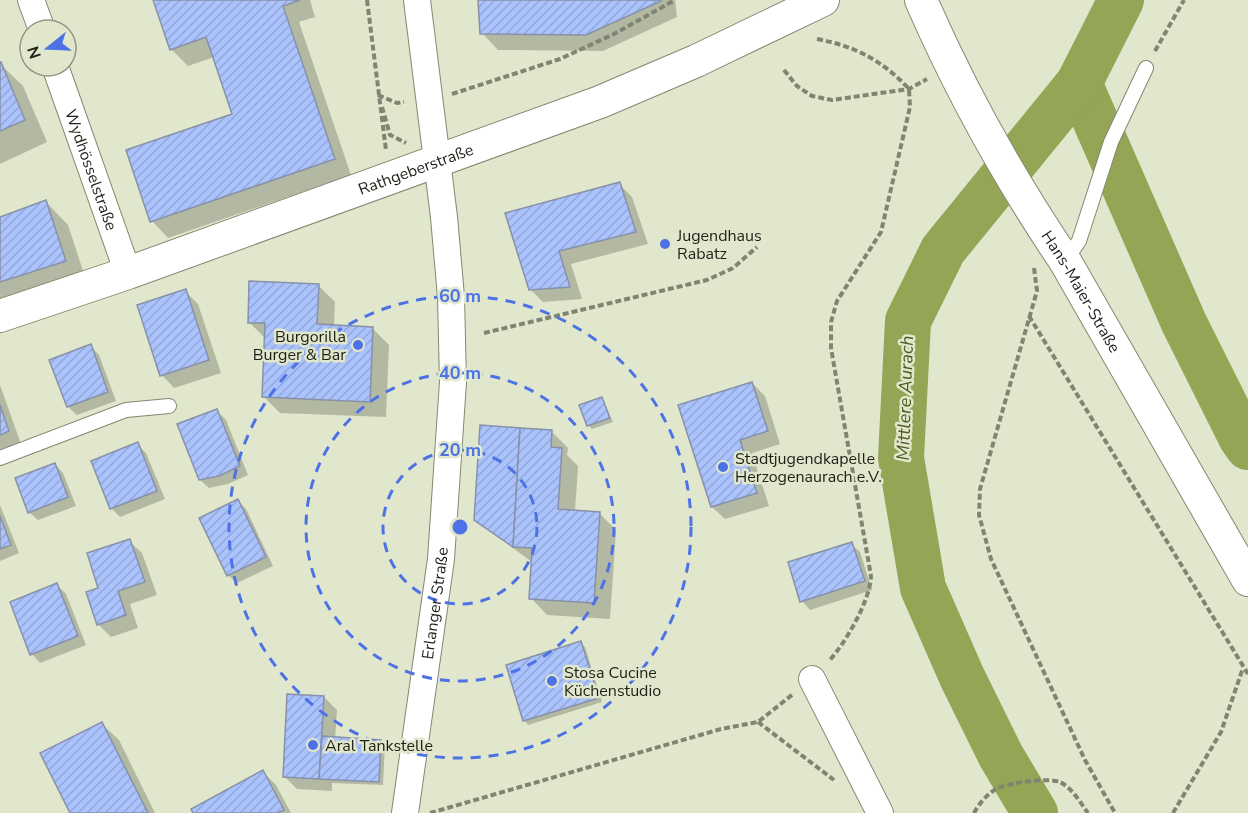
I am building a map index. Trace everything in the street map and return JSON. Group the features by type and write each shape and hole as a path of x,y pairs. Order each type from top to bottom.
{"street":[{"path":"31,0 38,18"},
{"name":"Erlanger Straße","path":"405,813 441,560 453,382 451,297 417,0"},
{"name":"Hans-Maier-Straße","path":"921,0 950,67 976,116 1037,220 1065,261 1245,572"},
{"name":"Rathgeberstraße","path":"0,316 128,273 600,102 696,61 810,3"},
{"name":"Wydhösselstraße","path":"59,78 128,273"},
{"path":"812,679 880,813"}],"lane":[{"path":"1065,261 1079,241 1111,142 1146,68"},
{"path":"0,458 126,410 169,406"}],"path":[{"path":"367,0 378,95 391,177"},
{"path":"378,95 397,103 430,101 560,59 614,34 675,0"},
{"path":"1146,68 1185,0"},
{"path":"429,813 729,726 758,722 812,679 837,652 866,601 871,576 831,348 831,322 837,301 880,232 906,125 909,89 892,71 865,53 817,39"},
{"path":"784,70 797,86 812,96 832,100 909,89 930,78"},
{"path":"378,95 390,135 437,160"},
{"path":"484,333 707,280 733,268 757,247"},
{"path":"1037,291 980,489 979,514 991,559 1085,760 1115,813"},
{"path":"1029,316 1248,674"},
{"path":"1173,813 1221,732 1243,668"},
{"path":"758,722 840,785"},
{"path":"974,813 987,795 998,788 1048,779 1061,783 1072,791 1088,813"}],"building":[{"path":"153,0 300,0 283,6 335,159 150,222 126,150 232,114 206,37 170,50"},
{"path":"478,0 661,1 586,35 480,34"},
{"path":"0,62 25,120 0,131"},
{"path":"620,182 636,232 559,251 570,287 529,290 505,213"},
{"path":"46,200 66,261 0,282 0,217"},
{"path":"249,281 319,284 317,324 373,327 370,402 262,397 265,323 248,323"},
{"path":"186,289 209,360 160,376 137,305"},
{"path":"91,344 108,392 67,407 49,360"},
{"name":"Stadtjugendkapelle Herzogenaurach e.V.","path":"752,382 768,431 740,440 757,493 711,507 678,405"},
{"path":"602,397 610,418 587,426 579,405"},
{"path":"0,405 9,431 0,435"},
{"path":"217,409 240,466 219,476 199,480 177,424"},
{"path":"480,425 520,428 513,547 474,520"},
{"path":"520,428 552,430 551,447 562,448 558,509 600,512 594,603 529,599 532,548 513,547"},
{"path":"138,442 157,491 110,509 91,461"},
{"path":"55,463 68,497 28,513 15,478"},
{"path":"238,499 266,557 227,576 199,518"},
{"path":"0,516 11,545 0,549"},
{"path":"130,539 145,582 118,591 126,615 97,625 86,592 98,588 87,553"},
{"path":"852,542 865,581 800,602 788,562"},
{"path":"57,583 78,636 30,655 10,602"},
{"name":"Stosa Cucine Küchenstudio","path":"581,641 599,698 523,721 506,665"},
{"path":"287,694 324,696 319,779 283,777"},
{"path":"102,722 148,813 70,813 40,753"},
{"path":"322,736 381,740 379,782 319,779"},
{"path":"263,770 284,810 278,813 193,813 191,809"}],"waterway":[{"name":"Mittlere Aurach","path":"1035,813 1001,756 962,677 923,588 901,458 908,321 943,250 1079,83 1121,0"},
{"name":"Mittlere Aurach","path":"1079,83 1184,323 1248,447"}],"place":[{"name":"Jugendhaus Rabatz","path":"665,244"},
{"name":"Burgorilla Burger & Bar","path":"358,345"},
{"name":"Stadtjugendkapelle Herzogenaurach e.V.","path":"723,467"},
{"name":"Stosa Cucine Küchenstudio","path":"552,681"},
{"name":"Aral Tankstelle","path":"313,745"}]}
